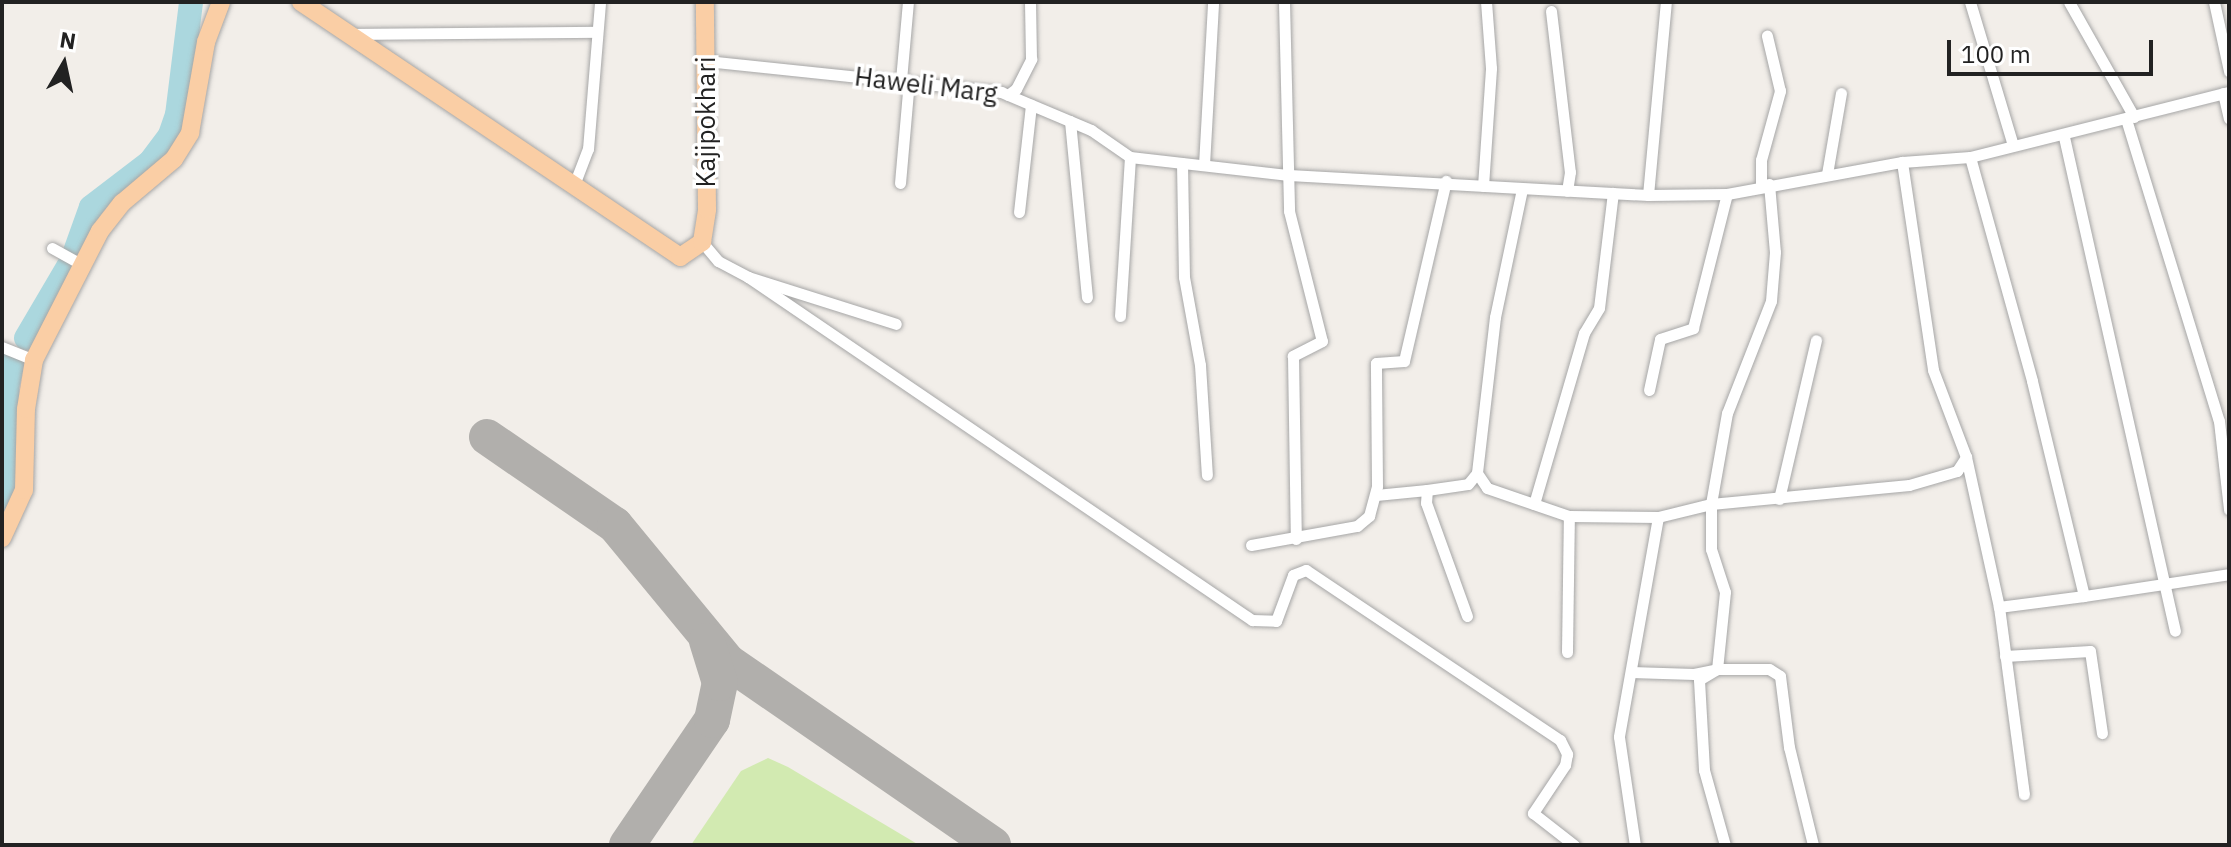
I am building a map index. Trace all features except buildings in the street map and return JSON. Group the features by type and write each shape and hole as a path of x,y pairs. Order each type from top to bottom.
{"main road":[{"path":"2,538 24,490 26,409 34,360 83,265 122,203 174,159 190,133 206,42 221,2"},
{"path":"301,2 680,257 702,242"},
{"name":"Kajipokhari","path":"702,242 708,172 705,2"}],"street":[{"path":"574,185 588,149 600,2"},
{"path":"900,183 908,2"},
{"path":"1008,95 1016,89 1031,59 1030,2"},
{"path":"1204,165 1213,2"},
{"path":"1284,2 1289,211 1322,341 1293,356 1296,539"},
{"path":"1483,186 1491,68 1486,2"},
{"path":"1648,195 1666,2"},
{"path":"1970,2 2013,145"},
{"path":"2069,2 2130,118 2219,421 2229,509"},
{"path":"2214,2 2229,71"},
{"path":"1551,11 1570,172 1567,191"},
{"path":"347,34 597,32"},
{"path":"1717,669 1725,592 1711,549 1711,504 1727,413 1771,301 1775,252 1761,160 1780,91 1767,36"},
{"name":"Haweli Marg","path":"707,61 1008,95 1070,121 1130,157"},
{"path":"1827,174 1841,93"},
{"path":"1120,316 1130,157 1289,175 1446,181 1522,189 1648,195 1727,194 1902,162 1970,157 2013,145 2064,137 2226,93 2229,118"},
{"path":"1019,212 1031,105"},
{"path":"1070,121 1087,297"},
{"path":"2064,137 2175,631"},
{"path":"1970,157 2032,381 2084,596"},
{"path":"1902,162 1933,370 1966,457 1999,607 2024,794"},
{"path":"1182,163 1184,277 1200,365 1207,475"},
{"path":"1251,545 1357,526 1369,516 1376,495 1376,363 1404,361 1446,181"},
{"path":"1376,495 1468,484 1477,473 1495,317 1522,189"},
{"path":"1534,504 1584,333 1599,308 1613,193"},
{"path":"1649,390 1660,339 1693,328 1727,194"},
{"path":"702,242 718,261 748,277 1252,620 1276,621 1293,575 1306,570 1560,740 1567,754 1565,765 1533,813 1574,845"},
{"path":"52,248 83,265"},
{"path":"748,277 896,324"},
{"path":"1779,499 1816,340"},
{"path":"2,347 34,360"},
{"path":"1477,473 1487,488 1569,516 1658,517 1711,504 1909,485 1957,471 1966,457"},
{"path":"1427,490 1435,534 1467,616"},
{"path":"1567,652 1569,516"},
{"path":"1635,845 1619,737 1658,517"},
{"path":"1999,607 2229,574"},
{"path":"2005,656 2090,651 2102,733"},
{"path":"1717,669 1699,680 1704,770 1725,845"},
{"path":"1631,672 1694,674 1717,669 1769,669 1780,676 1789,747 1813,845"}],"green space":[{"path":"768,758 919,845 691,845 741,771"}],"waterway":[{"path":"26,338 72,260 91,207 150,162 170,135 177,115 191,2"},
{"path":"2,503 11,462 7,387 13,362"}],"taxiway":[{"path":"487,437 615,525 728,662 993,845"},
{"path":"627,845 712,720 720,683 707,641"}]}
